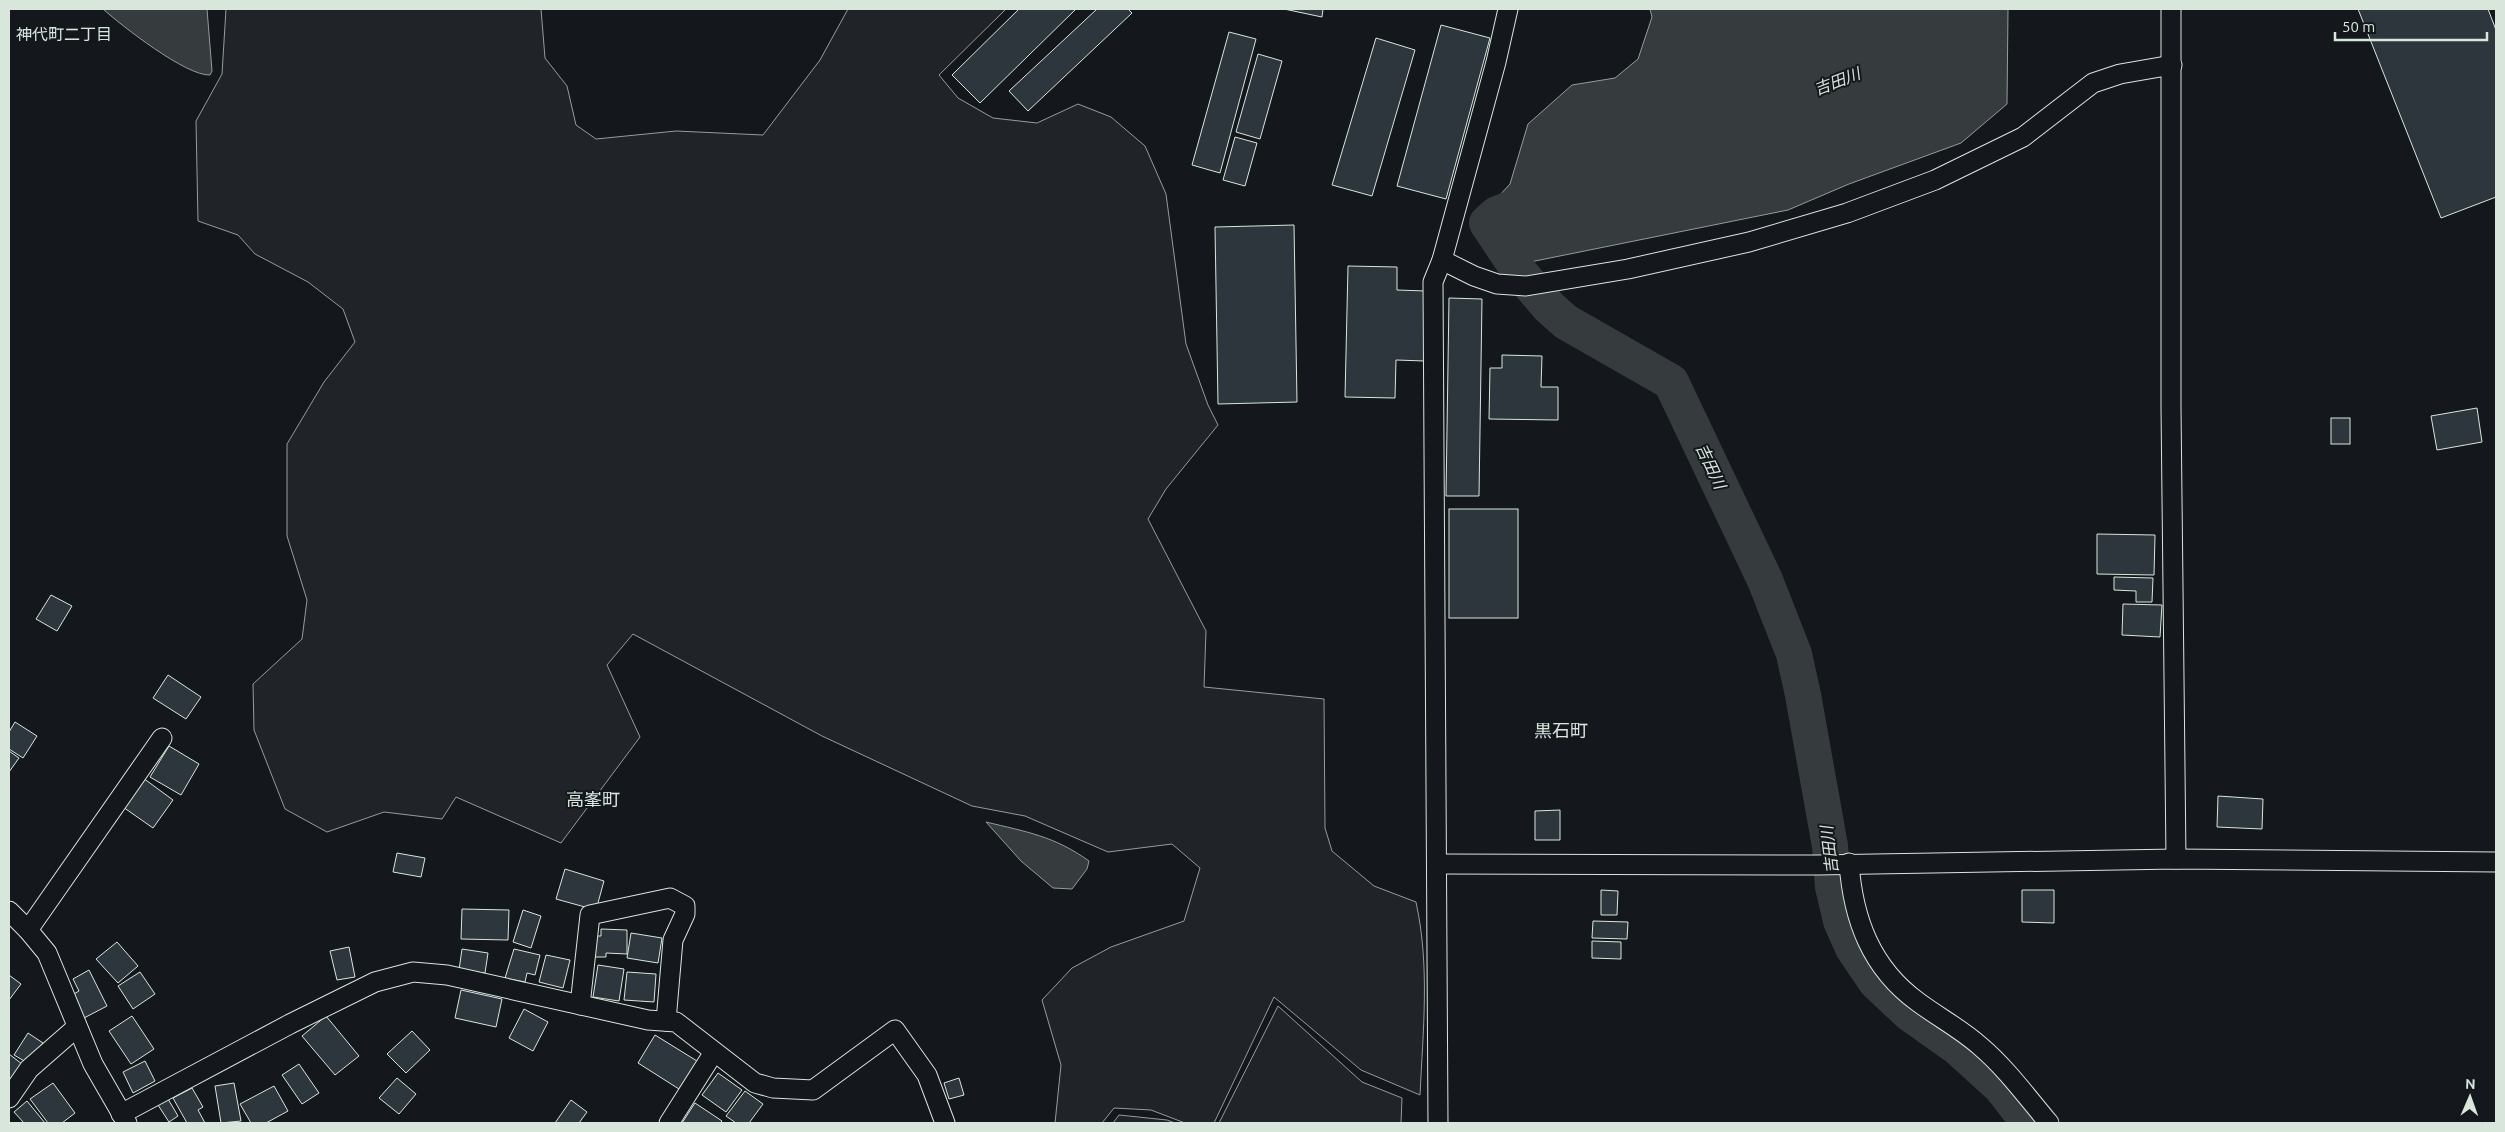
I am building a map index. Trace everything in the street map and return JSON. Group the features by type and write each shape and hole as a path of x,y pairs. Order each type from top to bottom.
{"street":[{"path":"1438,1123 1432,282 1442,260 1496,62 1508,9"},
{"path":"2171,9 2171,407 2176,859"},
{"path":"1442,260 1474,276 1497,284 1526,286 1628,269 1749,242 1847,213 1935,180 2023,137 2093,83 2120,74 2172,65"},
{"path":"28,930 162,738"},
{"path":"1437,864 1816,864 2176,859 2496,862"},
{"path":"1848,863 1851,893 1857,917 1867,943 1879,965 1895,984 1980,1046 2003,1068 2049,1123"},
{"path":"580,1005 590,916 670,898 685,906 685,914 673,940 666,1022"},
{"path":"9,911 47,953 93,1064 124,1119 290,1024 375,982 399,974 413,972 434,973 648,1020 676,1022 755,1083 773,1088 813,1090 895,1030 927,1076 945,1123"},
{"path":"9,1098 30,1069 77,1027"},
{"path":"669,1123 714,1052"}],"shaded area":[{"path":"226,9 541,9 545,58 567,86 576,125 596,139 676,131 763,135 820,60 848,9 1006,9 939,75 958,98 993,118 1037,123 1078,104 1111,117 1145,146 1166,194 1186,344 1208,405 1218,425 1166,489 1148,519 1206,631 1204,687 1324,699 1325,828 1332,851 1374,886 1416,902 1423,950 1424,974 1424,1022 1420,1095 1361,1070 1274,997 1214,1123 1185,1123 1151,1110 1114,1108 1102,1123 1055,1123 1061,1065 1042,1000 1072,968 1111,947 1184,921 1200,868 1172,844 1108,852 1025,816 972,806 822,736 633,634 607,665 640,737 561,843 456,797 442,819 384,812 327,832 285,809 254,730 253,684 302,639 307,600 287,536 287,444 324,382 355,342 343,309 308,282 255,254 238,235 198,221 196,121 222,74"},
{"path":"1278,1006 1362,1082 1402,1098 1401,1123 1219,1123"},
{"path":"1119,1115 1167,1120 1175,1123 1113,1123"}],"water":[{"path":"103,9 207,9 212,71 210,75 199,73 171,59 124,27"},
{"path":"1650,9 2008,9 2007,104 1961,143 1849,184 1788,210 1530,262 1487,209 1510,184 1528,124 1572,85 1615,78 1638,59 1652,17"},
{"path":"986,822 1052,840 1089,861 1087,869 1072,889 1053,888 1021,861"}],"building":[{"path":"1019,9 1076,9 980,103 952,75"},
{"path":"1097,9 1128,9 1132,13 1028,111 1009,91"},
{"path":"1284,9 1323,9 1322,17"},
{"path":"2358,9 2488,9 2496,30 2496,197 2441,218"},
{"path":"1441,25 1490,38 1446,199 1397,186"},
{"path":"1229,32 1256,39 1220,173 1192,165"},
{"path":"1376,38 1415,50 1372,196 1332,185"},
{"path":"1258,54 1282,61 1260,139 1236,132"},
{"path":"1235,137 1257,143 1245,186 1223,180"},
{"path":"1294,225 1297,402 1218,404 1215,227"},
{"path":"1348,266 1397,267 1397,290 1426,291 1425,361 1396,360 1395,398 1345,397"},
{"path":"1449,298 1482,299 1479,496 1446,496"},
{"path":"1502,355 1542,356 1541,387 1558,387 1558,420 1489,419 1490,368 1502,368"},
{"path":"2477,408 2482,442 2437,450 2431,416"},
{"path":"2331,418 2350,418 2350,444 2331,444"},
{"path":"1449,509 1518,509 1518,618 1449,618"},
{"path":"2097,534 2155,535 2154,575 2097,574"},
{"path":"2114,577 2153,578 2152,602 2136,602 2136,591 2114,590"},
{"path":"51,595 72,606 57,631 36,619"},
{"path":"2123,604 2162,605 2160,637 2122,635"},
{"path":"168,675 201,697 186,719 153,698"},
{"path":"15,722 37,736 23,758 9,749 9,732"},
{"path":"169,746 199,764 181,795 150,777"},
{"path":"9,751 19,758 9,772"},
{"path":"143,778 173,800 153,828 123,807"},
{"path":"2218,796 2263,799 2262,829 2217,827"},
{"path":"1560,810 1560,840 1535,840 1535,811"},
{"path":"397,853 425,858 421,877 393,872"},
{"path":"565,869 604,881 596,910 556,899"},
{"path":"1601,890 1618,891 1617,915 1601,915"},
{"path":"2022,890 2054,890 2054,923 2022,922"},
{"path":"462,909 509,910 508,940 461,939"},
{"path":"523,910 541,916 531,948 513,942"},
{"path":"1593,921 1628,922 1627,939 1592,938"},
{"path":"601,929 627,930 627,954 606,953 606,957 592,957 592,936 601,936"},
{"path":"631,933 662,938 658,963 627,958"},
{"path":"1592,941 1621,942 1621,959 1592,958"},
{"path":"117,942 138,966 118,983 96,959"},
{"path":"349,947 355,977 337,980 330,951"},
{"path":"462,949 488,953 485,973 459,970"},
{"path":"514,949 540,955 535,975 527,973 525,982 505,978"},
{"path":"546,955 570,960 563,988 539,982"},
{"path":"598,965 624,969 619,1001 593,997"},
{"path":"89,970 107,1006 84,1018 72,995 79,991 73,979"},
{"path":"140,972 155,994 133,1009 118,986"},
{"path":"627,972 656,974 654,1002 624,1000"},
{"path":"9,975 21,984 9,1000"},
{"path":"461,990 502,999 496,1027 455,1018"},
{"path":"524,1009 548,1022 533,1051 509,1038"},
{"path":"132,1016 154,1049 131,1064 109,1031"},
{"path":"326,1016 359,1056 335,1075 302,1036"},
{"path":"412,1031 430,1050 406,1073 387,1054"},
{"path":"28,1033 43,1043 26,1062 14,1055"},
{"path":"655,1035 697,1061 679,1089 638,1063"},
{"path":"9,1054 22,1064 10,1081 9,1081"},
{"path":"145,1061 155,1081 133,1093 123,1072"},
{"path":"299,1064 319,1093 302,1104 282,1075"},
{"path":"718,1073 742,1090 726,1112 702,1095"},
{"path":"397,1078 416,1094 399,1114 379,1098"},
{"path":"959,1078 964,1095 949,1099 944,1083"},
{"path":"53,1083 75,1113 62,1123 48,1123 30,1099"},
{"path":"234,1083 241,1121 221,1123 215,1086"},
{"path":"274,1086 288,1111 266,1123 251,1123 240,1104"},
{"path":"192,1088 203,1107 198,1110 205,1123 187,1123 173,1098"},
{"path":"745,1091 763,1104 749,1123 736,1123 726,1116"},
{"path":"168,1099 178,1116 169,1122 158,1105"},
{"path":"571,1100 587,1112 579,1123 555,1123"},
{"path":"27,1101 45,1123 24,1123 14,1112"},
{"path":"695,1103 722,1121 720,1123 682,1123"}],"waterway":[{"name":"吉田川","path":"1539,198 1497,214 1487,223 1521,274 1549,307 1566,322 1671,382 1765,580 1794,654 1830,846 1833,887 1841,921 1853,948 1876,982 1909,1013 1957,1047 2001,1087 2029,1123"}],"district":[{"name":"神代町二丁目","path":"64,34"},
{"name":"黒石町","path":"1561,731"},
{"name":"高峯町","path":"593,800"}]}
